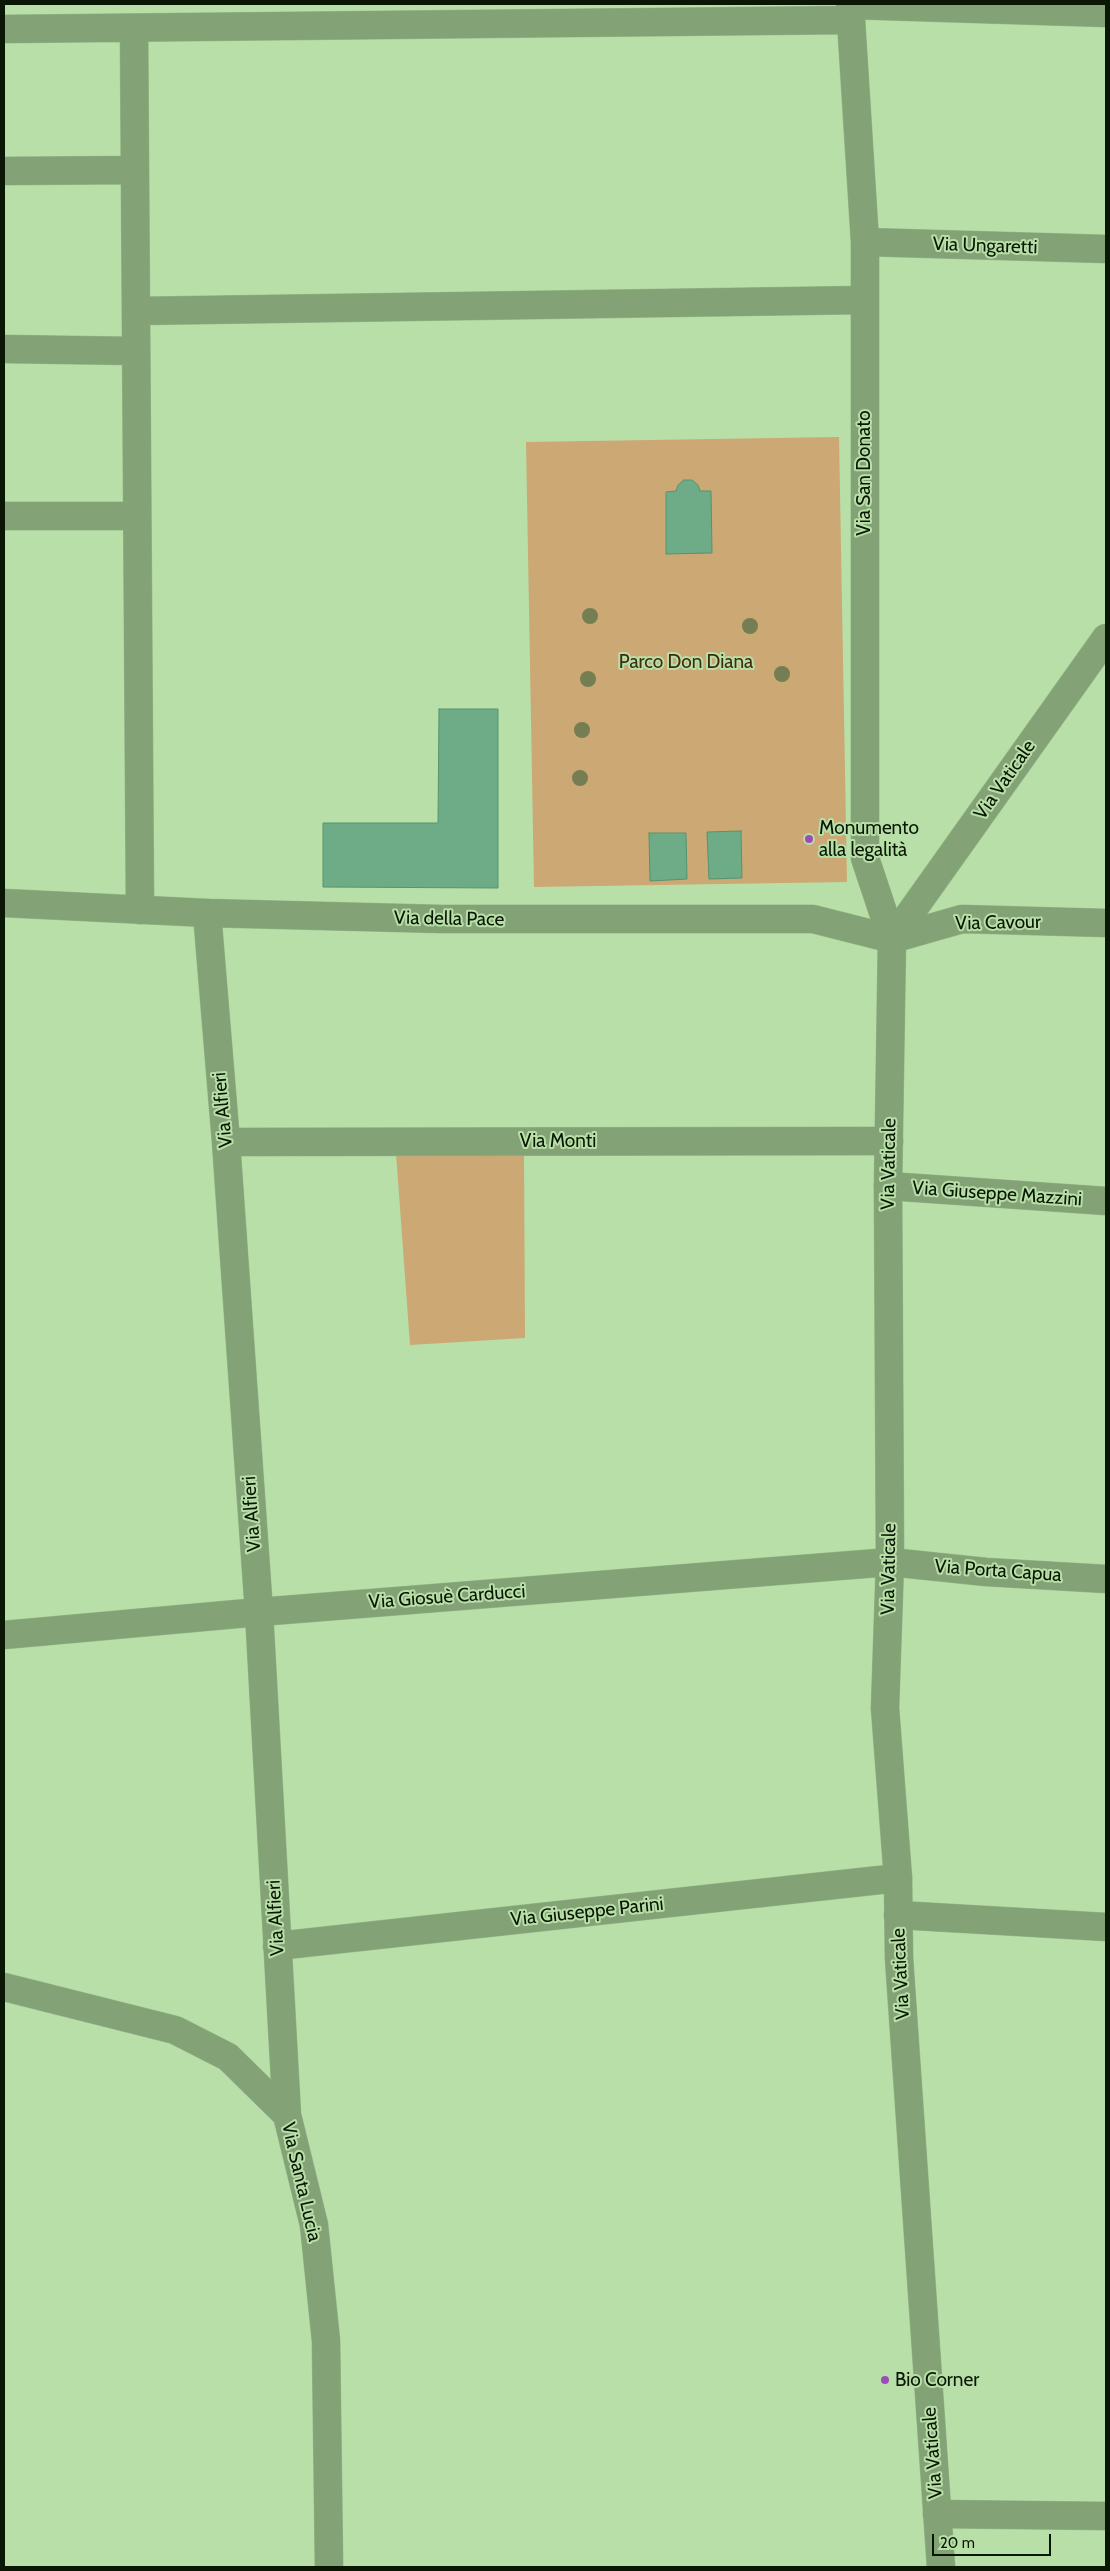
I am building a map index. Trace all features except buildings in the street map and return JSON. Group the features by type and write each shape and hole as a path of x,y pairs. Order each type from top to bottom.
{"street":[{"path":"4,29 134,28 850,10 1106,13"},
{"name":"Via San Donato","path":"850,10 864,242 865,858 892,939"},
{"path":"134,28 140,910"},
{"path":"4,171 135,170"},
{"name":"Via Ungaretti","path":"864,242 1106,249"},
{"path":"136,311 864,300"},
{"path":"4,349 136,351"},
{"path":"4,516 137,516"},
{"name":"Via Vaticale","path":"941,2567 898,1915 898,1878 885,1708 890,1562 888,1186 892,939 1106,638"},
{"name":"Via della Pace","path":"4,903 207,913 451,920 813,919 892,939"},
{"name":"Via Alfieri","path":"207,913 226,1142 259,1612 277,1946 284,2029 287,2115"},
{"name":"Via Cavour","path":"892,939 962,919 1106,923"},
{"name":"Via Monti","path":"226,1142 889,1141"},
{"name":"Via Giuseppe Mazzini","path":"888,1186 1106,1201"},
{"name":"Via Giosuè Carducci","path":"4,1635 259,1612 890,1562"},
{"name":"Via Porta Capua","path":"890,1562 986,1572 1106,1579"},
{"name":"Via Giuseppe Parini","path":"277,1946 898,1878"},
{"path":"898,1915 1106,1927"},
{"name":"Via Santa Lucia","path":"4,1987 175,2030 228,2057 287,2115 314,2225 326,2341 329,2567"},
{"path":"937,2514 1106,2516"}],"green space":[{"name":"Parco Don Diana","path":"839,437 847,882 534,887 526,442"},
{"path":"396,1153 524,1154 525,1338 410,1345"}],"place":[{"name":"Monumento alla legalità","path":"809,839"},
{"name":"Bio Corner","path":"885,2380"}]}
